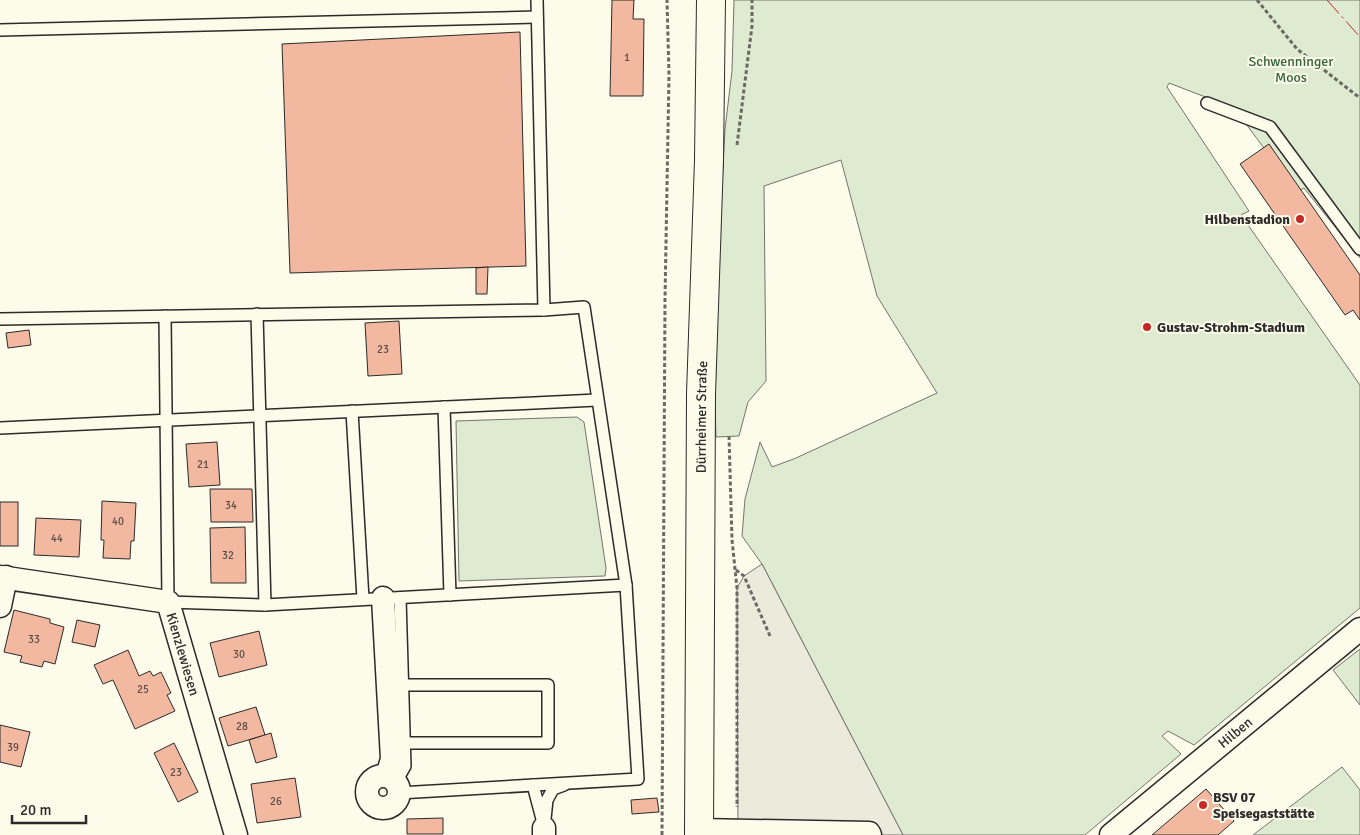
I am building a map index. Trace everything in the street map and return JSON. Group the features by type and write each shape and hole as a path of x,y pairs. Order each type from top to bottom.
{"main road":[{"name":"Dürrheimer Straße","path":"699,833 700,394 709,160 711,0"}],"street":[{"name":"Kienzlewiesen","path":"0,606 3,577 168,602 236,835"},
{"path":"382,598 392,760 397,779"},
{"name":"Hilben","path":"1111,835 1360,629"},
{"path":"699,833 737,831 869,833 870,835"}],"lane":[{"path":"537,0 544,310"},
{"path":"0,30 537,17"},
{"path":"1207,103 1270,127 1360,249"},
{"path":"0,319 544,310 584,306 626,585 638,779 533,785 397,779 404,743 403,685 382,598 352,411"},
{"path":"257,314 265,605"},
{"path":"165,316 168,420 168,602 265,605 626,585"},
{"path":"0,428 597,400"},
{"path":"444,407 450,595"},
{"path":"403,685 548,685 548,743 404,743"},
{"path":"544,832 547,800 553,789 568,783"},
{"path":"533,785 544,832"}],"path":[{"path":"662,835 665,308 669,75 667,0"},
{"path":"736,154 752,26 752,0"},
{"path":"1257,0 1298,49 1360,98"},
{"path":"729,432 732,540 736,570 737,831"},
{"path":"736,570 744,576 770,636"}],"green space":[{"name":"Schwenninger Moos","path":"734,0 1360,0 1360,258 1304,188 1297,192 1234,108 1169,83 1167,87 1249,211 1241,215 1360,385 1360,608 1194,745 1168,731 1162,736 1181,754 1085,835 903,835 762,564 742,536 745,499 760,442 772,467 796,458 937,393 877,296 841,160 764,186 766,381 748,402 739,436 716,437 719,244 725,129 732,71"},
{"path":"577,417 584,422 606,568 605,576 459,581 456,421"},
{"path":"1360,649 1360,705 1333,670"},
{"path":"1342,767 1360,790 1360,835 1253,835"}],"shaded area":[{"path":"762,564 903,835 738,835 737,588 744,576"}],"building":[{"path":"612,0 634,0 633,19 644,19 643,96 610,96"},
{"path":"520,32 526,266 290,273 282,44"},
{"name":"Hilbenstadion","path":"1269,144 1360,275 1360,320 1353,310 1345,315 1240,164"},
{"path":"488,267 487,294 476,294 476,268"},
{"path":"399,321 402,374 368,376 365,323"},
{"path":"29,330 31,345 8,348 6,333"},
{"path":"217,442 220,485 189,487 186,444"},
{"path":"210,489 252,489 253,522 211,522"},
{"path":"102,501 136,503 134,541 131,541 130,559 103,558 104,540 101,540"},
{"path":"0,502 18,502 18,546 0,546"},
{"path":"36,518 81,520 79,557 34,555"},
{"path":"245,527 246,583 211,583 210,528"},
{"path":"14,610 50,619 50,623 64,627 55,664 44,661 42,667 20,662 22,656 4,652"},
{"path":"77,620 100,625 95,647 72,642"},
{"path":"259,631 267,665 219,677 210,643"},
{"path":"128,650 139,676 150,671 153,676 161,672 171,693 167,695 175,711 135,729 113,680 103,684 94,665"},
{"path":"256,707 265,735 228,746 219,718"},
{"path":"0,725 30,732 21,767 0,762"},
{"path":"271,733 277,757 256,763 249,740"},
{"path":"174,743 198,792 178,802 154,753"},
{"path":"295,778 301,817 257,823 251,784"},
{"name":"BSV 07 Speisegaststätte","path":"1206,789 1234,821 1218,835 1152,835"},
{"path":"657,798 659,812 632,814 631,800"},
{"path":"443,818 443,834 407,834 407,819"}],"power":[{"path":"1327,0 1360,37"}],"place":[{"name":"Hilbenstadion","path":"1300,219"},
{"name":"Gustav-Strohm-Stadium","path":"1147,327"},
{"name":"BSV 07 Speisegaststätte","path":"1203,805"}]}
